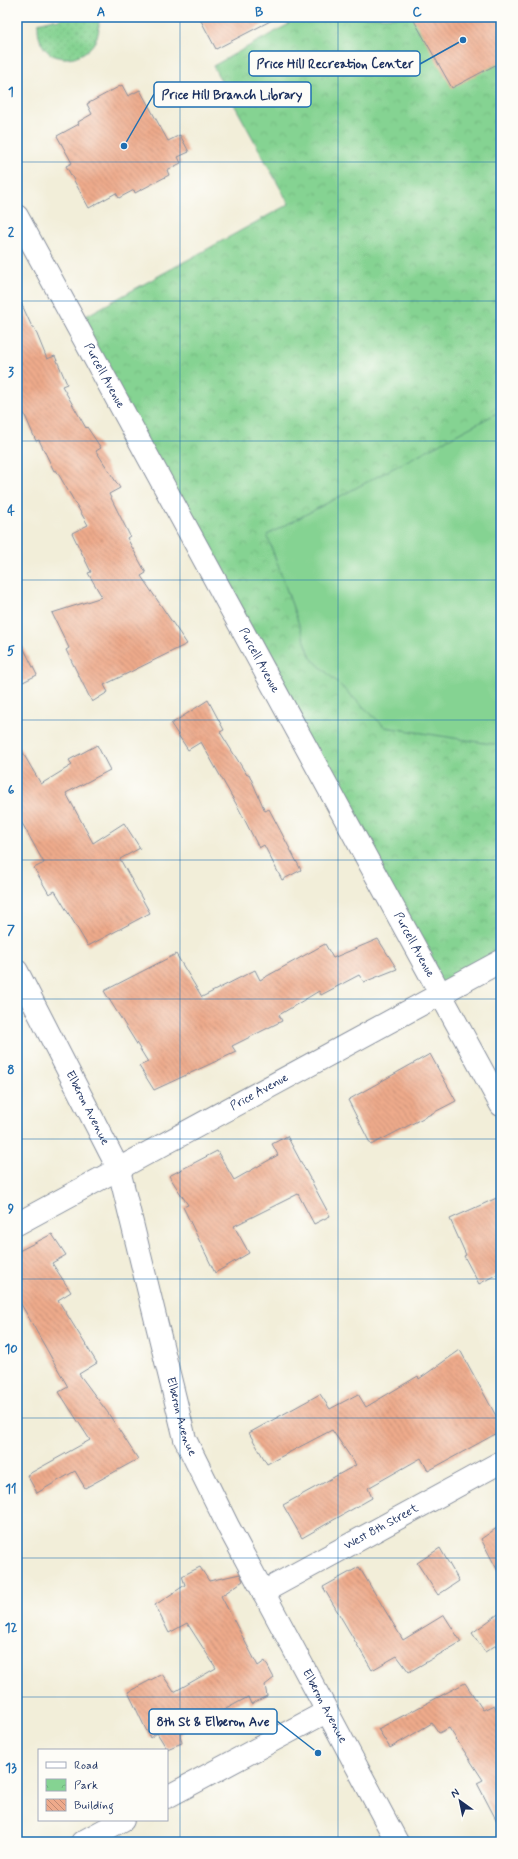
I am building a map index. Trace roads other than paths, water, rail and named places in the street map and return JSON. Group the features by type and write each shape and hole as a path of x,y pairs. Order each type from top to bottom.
{"street":[{"name":"Purcell Avenue","path":"17,216 501,1105"},
{"name":"Price Avenue","path":"17,1224 119,1170 501,961"},
{"name":"Elberon Avenue","path":"17,971 119,1170 185,1439 262,1592 307,1672 326,1712 397,1842"},
{"name":"West 8th Street","path":"262,1592 501,1462"},
{"path":"168,1796 326,1712"},
{"path":"82,1842 121,1821"}],"place":[{"name":"Price Hill Recreation Center","path":"463,40"},
{"name":"Price Hill Branch Library","path":"124,146"},
{"name":"8th St & Elberon Ave","path":"318,1753"}]}
